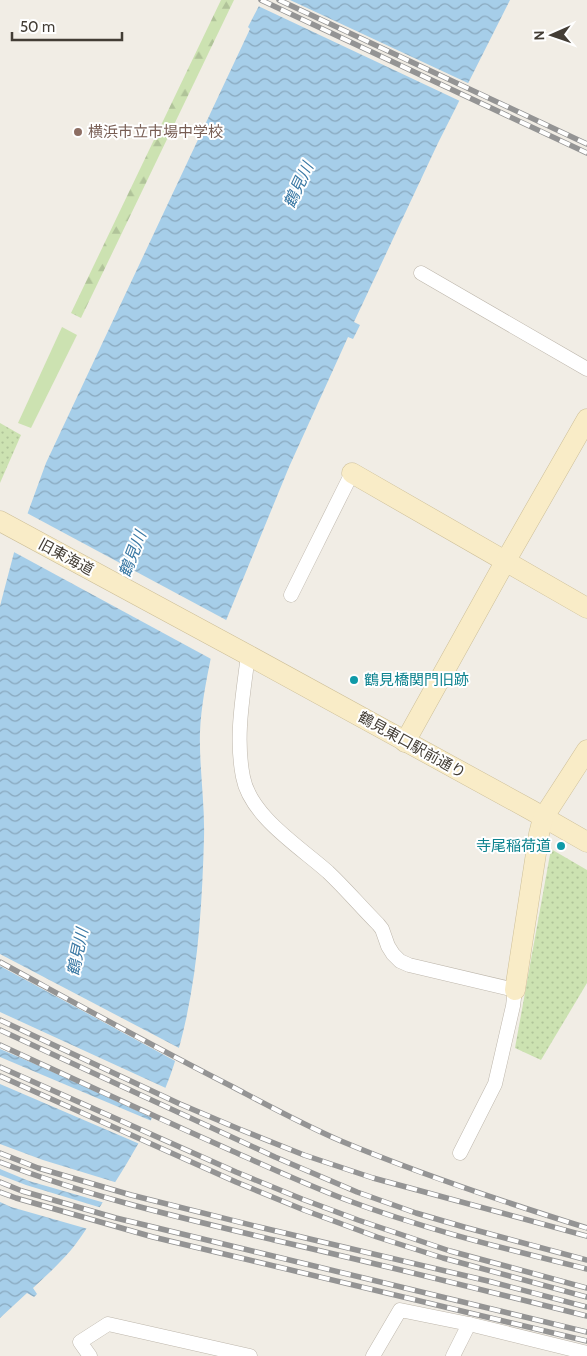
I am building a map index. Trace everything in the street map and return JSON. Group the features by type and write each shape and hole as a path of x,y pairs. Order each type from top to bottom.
{"street":[{"path":"421,273 587,369"},
{"path":"405,742 587,419"},
{"path":"291,594 352,473 587,608"},
{"name":"旧東海道","path":"1,522 243,653"},
{"path":"243,653 239,737 243,779 260,811 272,825 315,860 378,924 382,929 388,946 400,960 409,965 424,969 515,990"},
{"name":"鶴見東口駅前通り","path":"243,653 587,842"},
{"path":"460,1153 495,1084 513,1006 543,818 587,750"},
{"path":"373,1356 400,1310 469,1324 548,1350 587,1353"},
{"path":"90,1356 80,1342 108,1324 250,1356"},
{"path":"453,1356 469,1324"}],"green space":[{"path":"221,0 234,0 81,318 71,313"},
{"path":"62,327 77,335 31,428 18,423"},
{"path":"0,423 21,435 0,483"},
{"path":"551,849 587,870 587,983 541,1060 515,1048"}],"water":[{"name":"鶴見川","path":"262,0 510,0 438,143 354,322 360,325 353,339 348,337 289,467 211,657 200,732 204,838 198,942 186,1019 174,1065 166,1086 138,1144 80,1239 62,1260 33,1288 37,1294 34,1297 27,1293 0,1318 0,606 16,545 46,463"}],"pier":[{"path":"259,0 290,0 470,84 462,102 256,5"},
{"path":"25,512 228,621 213,660 12,551"},
{"path":"0,954 181,1049 177,1062 0,966"},
{"path":"0,1012 168,1089 155,1119 0,1049"},
{"path":"0,1057 154,1122 142,1145 0,1084"},
{"path":"0,1144 43,1160 118,1183 105,1203 29,1181 0,1169"},
{"path":"0,1175 26,1185 102,1208 88,1229 11,1207 0,1202"}],"railway":[{"path":"261,0 587,153"},
{"path":"279,0 587,144"},
{"path":"0,962 174,1056 327,1135 433,1177 587,1228"},
{"path":"0,1020 180,1104 304,1155 373,1178 587,1236"},
{"path":"0,1030 275,1157 357,1192 416,1213 587,1260"},
{"path":"0,1045 201,1137 344,1199 434,1229 587,1269"},
{"path":"0,1067 236,1172 302,1199 450,1251 587,1288"},
{"path":"0,1076 236,1182 304,1210 377,1237 443,1258 587,1297"},
{"path":"0,1153 38,1168 131,1195 488,1281 587,1307"},
{"path":"0,1162 67,1186 136,1206 587,1316"},
{"path":"0,1182 22,1191 116,1218 587,1332"},
{"path":"0,1192 153,1237 587,1341"}],"place":[{"name":"横浜市立市場中学校","path":"78,132"},
{"name":"鶴見橋関門旧跡","path":"354,680"},
{"name":"寺尾稲荷道","path":"561,846"}]}
